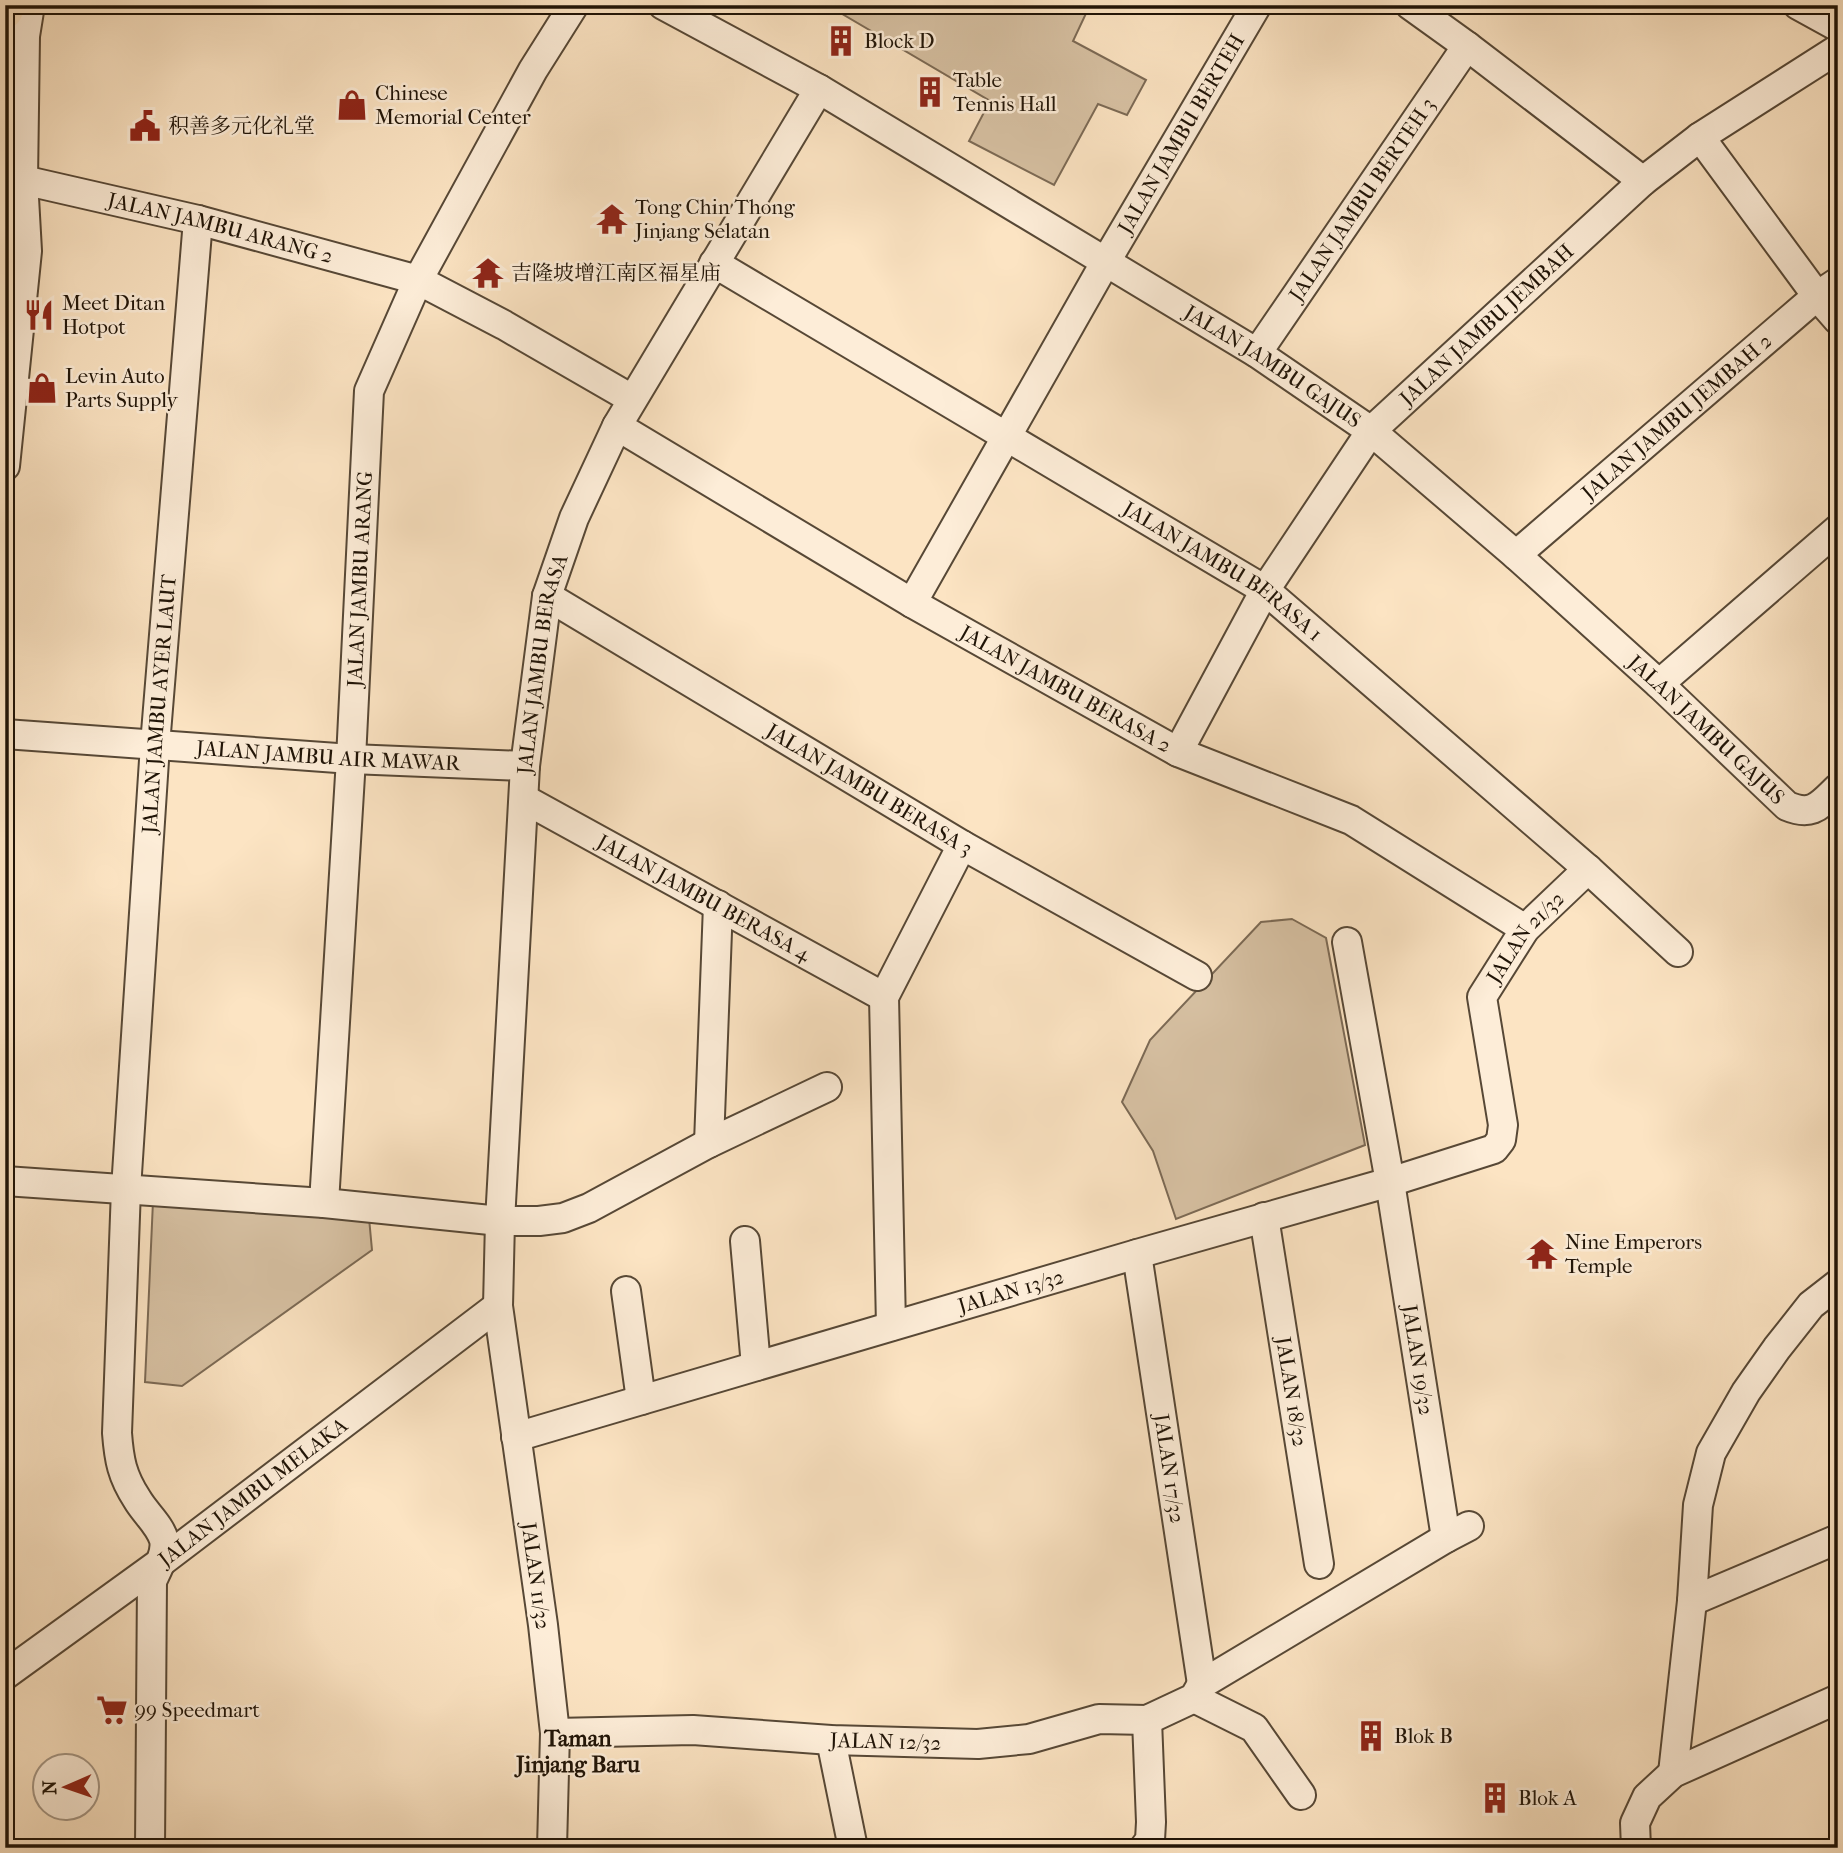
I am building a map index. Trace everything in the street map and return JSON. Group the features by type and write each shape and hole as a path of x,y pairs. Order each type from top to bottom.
{"main road":[{"path":"5,11 6,5"}],"street":[{"path":"5,466 27,251 23,180 25,36 30,5"},
{"name":"JALAN JAMBU ARANG","path":"324,1203 351,759 369,391 418,280 533,69 574,5"},
{"name":"JALAN JAMBU GAJUS","path":"663,5 819,89 1257,353 1371,431 1516,555 1659,684 1787,806 1799,811 1816,809 1838,788"},
{"name":"JALAN JAMBU BERTEH","path":"912,603 1105,263 1257,5"},
{"path":"1410,5 1643,181"},
{"path":"1798,5 1838,27"},
{"name":"JALAN JAMBU BERTEH 3","path":"1257,353 1467,46"},
{"name":"JALAN JAMBU JEMBAH","path":"1178,752 1265,590 1371,431 1643,181 1700,137 1838,49"},
{"name":"JALAN JAMBU BERASA","path":"498,1306 500,1221 525,766 547,596 574,518 617,426 819,89"},
{"path":"1700,137 1827,289 1838,320"},
{"name":"JALAN JAMBU ARANG 2","path":"23,180 198,220 418,280 504,325 632,399"},
{"name":"JALAN JAMBU AYER LAUT","path":"161,1562 164,1542 158,1528 136,1499 120,1466 117,1433 126,1189 155,745 198,220"},
{"name":"JALAN JAMBU BERASA 1","path":"714,263 1265,590 1588,869 1678,952"},
{"name":"JALAN JAMBU JEMBAH 2","path":"1516,555 1827,289"},
{"name":"JALAN JAMBU BERASA 2","path":"617,426 912,603 1178,752 1351,820 1525,929"},
{"path":"1659,684 1838,528"},
{"name":"JALAN JAMBU BERASA 3","path":"547,596 962,845 1197,976"},
{"name":"JALAN JAMBU AIR MAWAR","path":"5,734 351,759 525,766"},
{"name":"JALAN JAMBU BERASA 4","path":"524,799 884,997"},
{"path":"891,1326 884,997 962,845"},
{"name":"JALAN 21/32","path":"1501,1140 1503,1125 1482,997 1525,929 1588,869"},
{"path":"709,1143 718,905"},
{"name":"JALAN 19/32","path":"1347,942 1390,1182 1458,1532"},
{"path":"5,1181 324,1203 500,1221 539,1222 563,1218 589,1208 709,1143 827,1087"},
{"name":"JALAN 13/32","path":"516,1437 1390,1182 1494,1149 1501,1140"},
{"name":"JALAN 18/32","path":"1264,1217 1319,1564"},
{"path":"745,1241 756,1366"},
{"name":"JALAN 17/32","path":"1137,1254 1198,1691"},
{"path":"1673,1773 1692,1601 1698,1505 1711,1453 1746,1392 1777,1348 1811,1305 1838,1284"},
{"path":"626,1291 641,1400"},
{"name":"JALAN JAMBU MELAKA","path":"5,1675 161,1562 498,1306"},
{"name":"JALAN 11/32","path":"498,1306 543,1625 555,1733 552,1848"},
{"name":"JALAN 12/32","path":"555,1733 693,1730 831,1740 978,1744 1029,1739 1099,1719 1147,1720 1458,1532"},
{"path":"1692,1601 1838,1539"},
{"path":"150,1848 152,1581 161,1562"},
{"path":"1198,1691 1254,1728 1301,1795"},
{"path":"1636,1848 1635,1823 1647,1797 1673,1773 1838,1699"},
{"path":"1144,1848 1150,1840 1151,1822 1147,1720"},
{"path":"831,1740 853,1848"}],"shaded area":[{"path":"827,5 1090,5 1073,41 1146,80 1127,115 1098,104 1054,185 969,141 990,101"},
{"path":"1292,919 1326,938 1365,1145 1176,1219 1153,1151 1122,1102 1150,1040 1261,922"},
{"path":"153,1201 369,1218 372,1250 182,1386 145,1382"}],"place":[{"name":"Block D","path":"841,41"},
{"name":"Table Tennis Hall","path":"930,92"},
{"name":"Chinese Memorial Center","path":"352,105"},
{"name":"积善多元化礼堂","path":"145,126"},
{"name":"Tong Chin Thong Jinjang Selatan","path":"612,219"},
{"name":"吉隆坡增江南区福星庙","path":"488,273"},
{"name":"Meet Ditan Hotpot","path":"39,315"},
{"name":"Levin Auto Parts Supply","path":"42,388"},
{"name":"Nine Emperors Temple","path":"1542,1254"},
{"name":"99 Speedmart","path":"112,1710"},
{"name":"Blok B","path":"1371,1736"},
{"name":"Blok A","path":"1495,1798"}],"district":[{"name":"Taman Jinjang Baru","path":"578,1751"}]}
